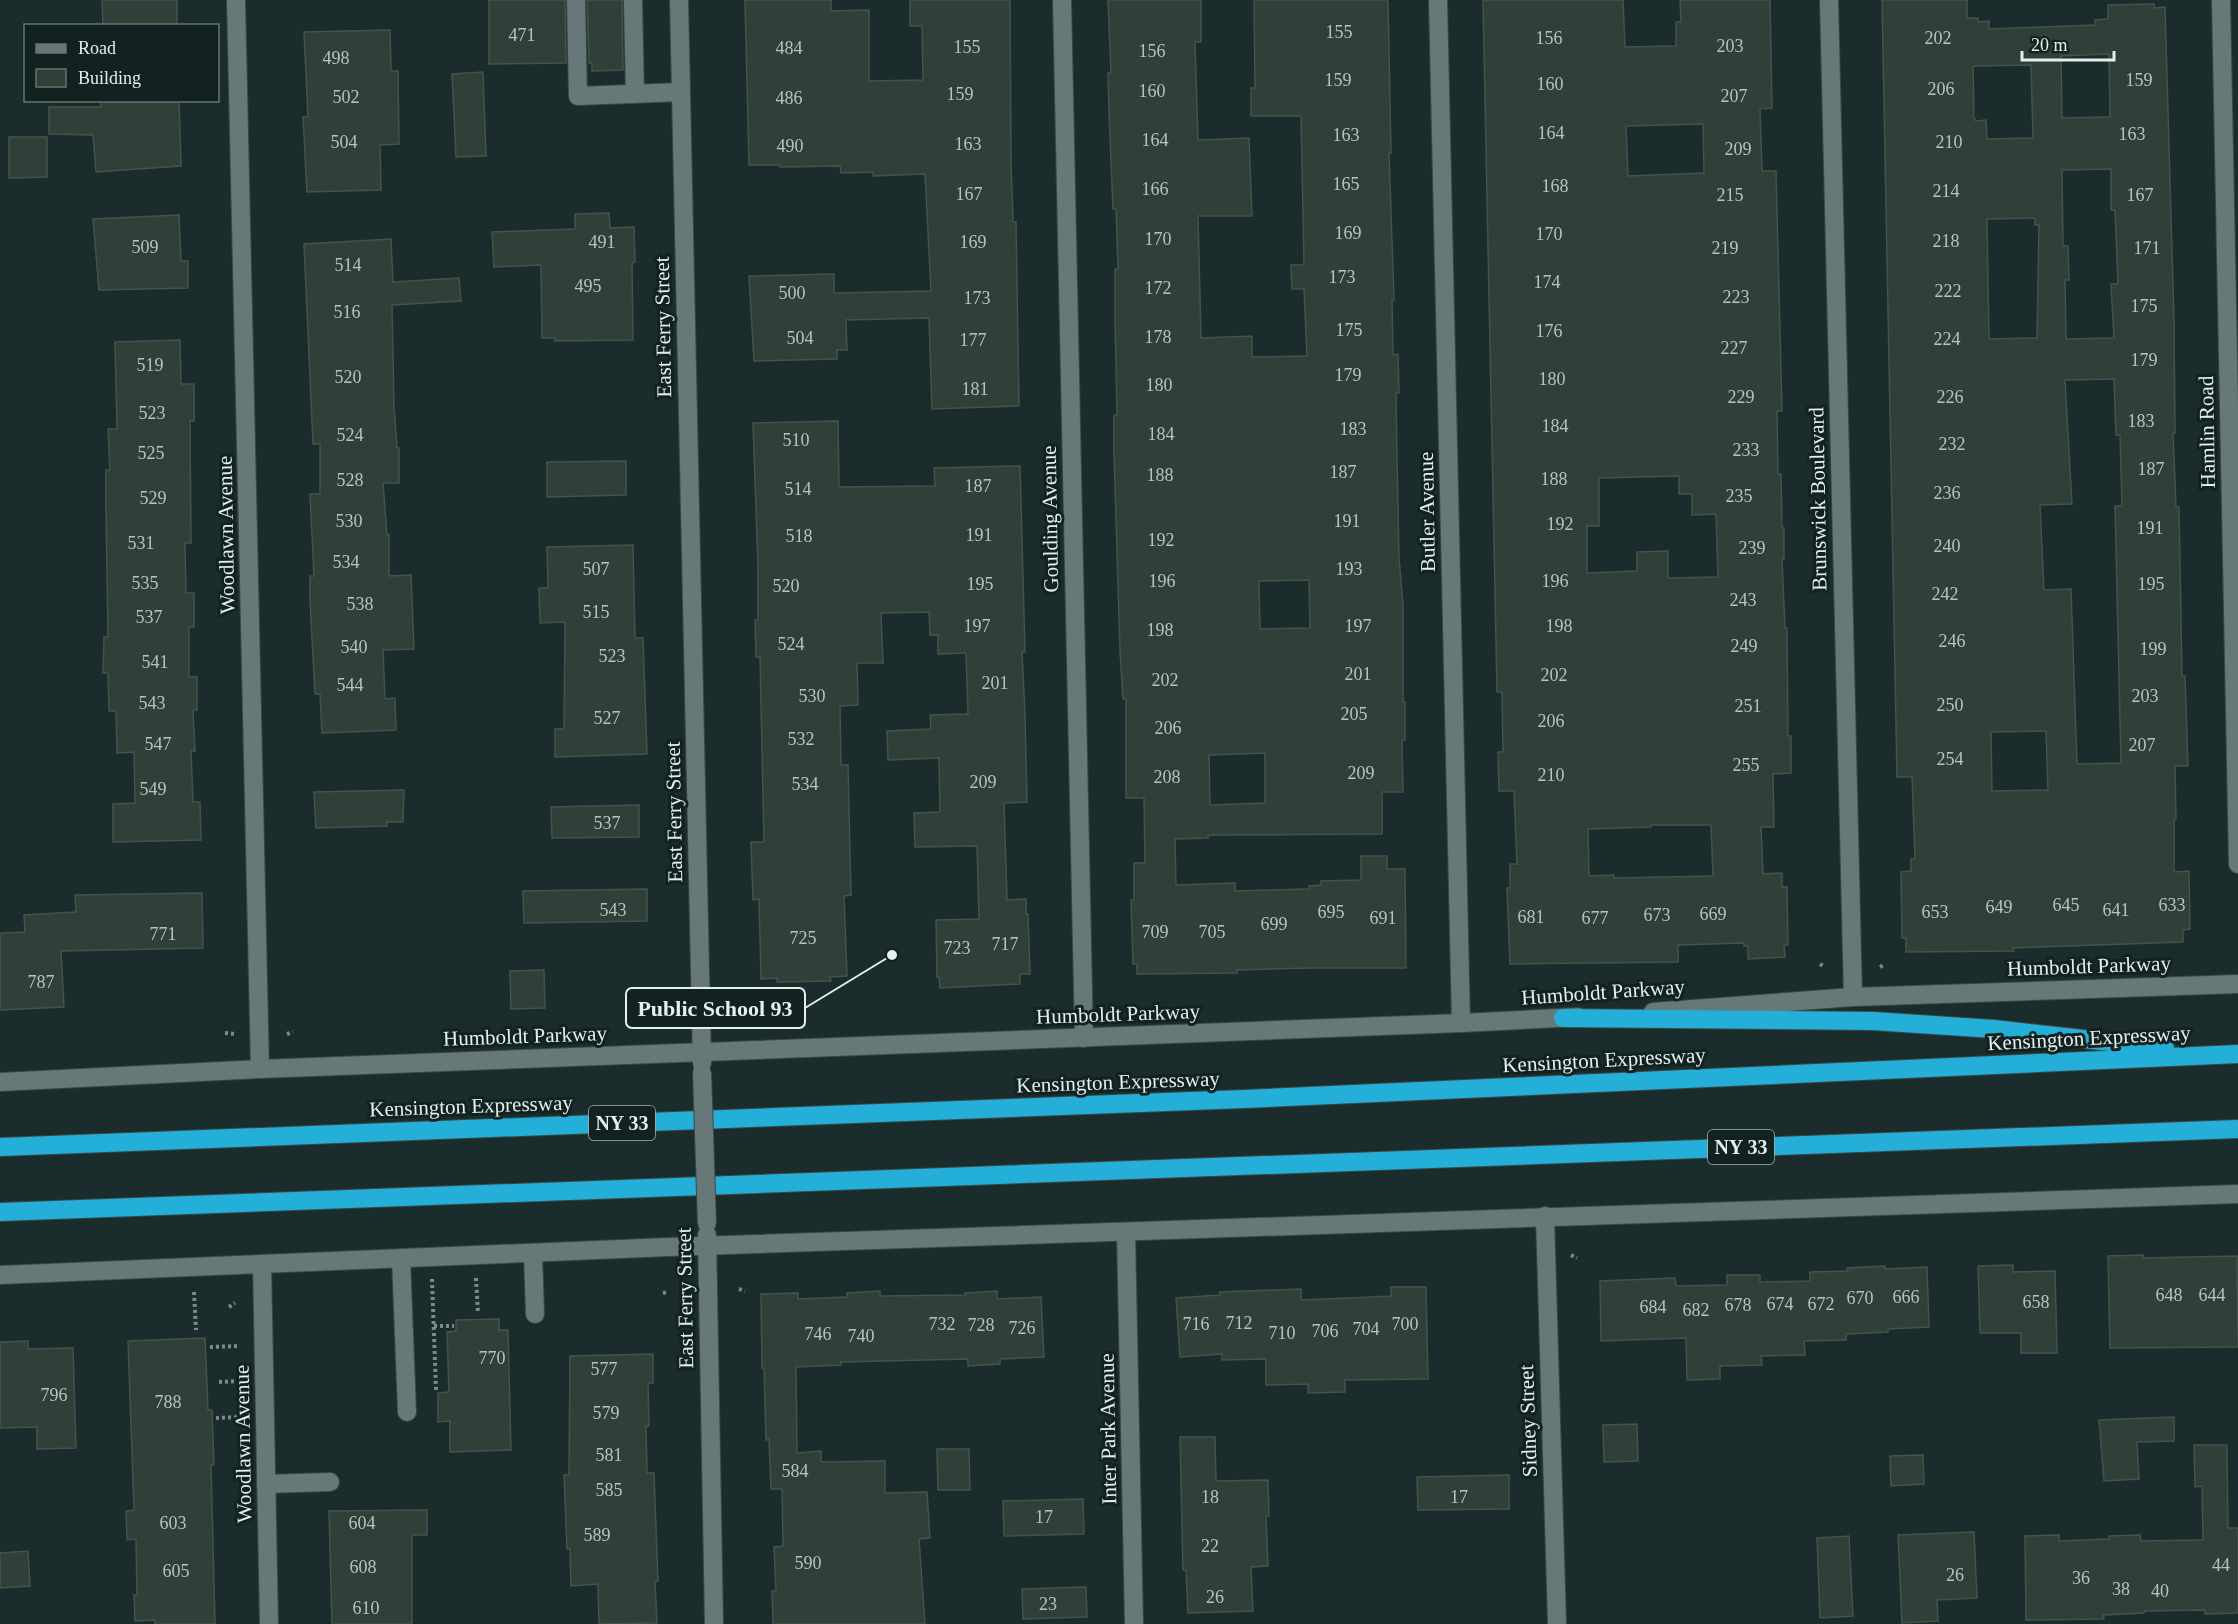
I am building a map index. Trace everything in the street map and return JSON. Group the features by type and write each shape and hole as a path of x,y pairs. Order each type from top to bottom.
{"highway":[{"path":"1563,1018 1873,1021 1994,1029 2229,1054"},
{"name":"Kensington Expressway","path":"0,1147 1244,1100 2229,1054"},
{"name":"NY 33","path":"0,1212 2238,1129"}],"street":[{"name":"Woodlawn Avenue","path":"236,0 260,1069"},
{"path":"576,0 578,96 681,92"},
{"path":"633,0 635,94"},
{"name":"East Ferry Street","path":"679,0 714,1624"},
{"name":"Goulding Avenue","path":"1062,0 1084,1038"},
{"name":"Butler Avenue","path":"1438,0 1461,1023"},
{"name":"Brunswick Boulevard","path":"1829,0 1853,997"},
{"name":"Hamlin Road","path":"2221,0 2238,864"},
{"name":"Humboldt Parkway","path":"0,1082 260,1069 1461,1023 1853,997 2238,984"},
{"path":"0,1275 707,1246 2238,1194"},
{"name":"Sidney Street","path":"1545,1216 1557,1624"},
{"name":"Inter Park Avenue","path":"1126,1233 1134,1624"},
{"path":"532,1253 535,1314"},
{"path":"401,1258 407,1412"},
{"name":"Woodlawn Avenue","path":"262,1264 268,1624"},
{"path":"266,1484 330,1482"}],"path":[{"path":"663,1008 668,1013"},
{"path":"286,1034 293,1032"},
{"path":"225,1033 236,1034"},
{"path":"1571,1255 1577,1258"},
{"path":"477,1284 478,1313"},
{"path":"432,1287 436,1390"},
{"path":"739,1288 745,1291"},
{"path":"194,1294 196,1330"},
{"path":"229,1307 235,1304"},
{"path":"434,1326 454,1326"},
{"path":"210,1347 240,1346"},
{"path":"219,1382 241,1381"},
{"path":"216,1418 242,1417"}],"building":[{"path":"102,0 177,0 177,24 103,24"},
{"path":"489,0 565,0 566,63 489,64"},
{"path":"587,0 622,0 623,70 592,71 592,63 589,63"},
{"path":"745,0 831,0 831,11 869,10 869,81 923,80 922,26 910,26 910,0 1010,0 1011,160 1013,222 1016,222 1019,406 932,409 929,318 846,320 847,350 837,350 837,359 754,361 749,276 834,274 834,293 931,291 925,174 873,176 873,172 841,173 840,166 749,165"},
{"path":"1108,0 1201,0 1201,42 1195,42 1198,140 1249,138 1252,216 1198,216 1201,338 1252,336 1252,357 1307,356 1304,289 1292,289 1291,265 1304,265 1301,116 1251,116 1251,88 1255,88 1254,0 1388,0 1393,355 1398,354 1397,458 1399,557 1403,605 1403,702 1405,702 1405,740 1402,740 1403,792 1382,792 1382,834 1208,835 1208,838 1175,839 1176,885 1235,883 1235,891 1309,889 1309,886 1321,885 1321,881 1361,880 1361,856 1387,856 1387,869 1405,869 1406,968 1310,968 1237,970 1237,973 1137,974 1137,964 1133,964 1131,900 1134,900 1134,863 1145,863 1144,798 1126,798 1126,699 1123,699 1120,651 1114,454 1114,415 1117,415 1115,269 1118,269 1109,112 1108,73 1111,73","holes":["1309,580 1310,628 1260,629 1259,581","1265,753 1265,803 1210,805 1209,755"]},
{"path":"1483,0 1623,0 1625,47 1676,46 1676,22 1681,22 1680,0 1770,0 1772,108 1760,109 1762,171 1776,171 1782,411 1777,411 1778,474 1781,474 1782,528 1784,528 1784,559 1782,559 1785,628 1787,628 1788,736 1791,736 1791,773 1773,774 1774,827 1761,827 1763,874 1782,873 1782,887 1787,887 1788,945 1784,945 1785,957 1748,959 1748,946 1744,946 1744,943 1678,945 1678,962 1510,964 1507,888 1510,888 1510,864 1517,864 1514,791 1499,791 1498,752 1503,752 1502,692 1497,692","holes":["1703,124 1704,173 1628,176 1626,126","1679,476 1679,494 1692,494 1692,515 1716,514 1718,577 1668,578 1668,551 1637,552 1637,571 1587,573 1587,526 1599,526 1599,478","1651,825 1711,825 1713,876 1614,878 1614,875 1589,876 1588,829 1651,827"]},
{"path":"1882,0 1967,0 1967,18 1978,18 1978,22 1989,21 1989,29 2095,25 2095,20 2108,19 2108,5 2154,4 2154,8 2165,7 2174,320 2175,433 2173,433 2176,507 2179,507 2182,676 2185,676 2188,766 2175,766 2174,872 2189,871 2190,929 2183,930 2183,942 2013,948 2014,951 1906,952 1906,938 1902,938 1901,872 1911,871 1911,859 1915,859 1912,777 1897,777","holes":["2109,54 2110,117 2062,118 2061,56","2031,65 2033,138 1987,139 1986,120 1976,121 1974,118 1973,66","2111,169 2111,210 2115,210 2118,284 2111,284 2114,338 2066,339 2065,280 2069,280 2068,246 2063,246 2062,170","2035,218 2035,225 2039,225 2037,338 1989,339 1987,219","2114,379 2116,435 2120,435 2122,506 2115,506 2121,763 2077,764 2071,589 2044,590 2040,505 2072,504 2065,380","2046,731 2048,790 1992,791 1991,732"]},
{"path":"390,30 391,71 398,71 399,144 380,145 381,190 307,192 303,117 308,117 304,32"},
{"path":"483,72 486,156 456,157 452,74"},
{"path":"100,102 179,102 181,166 96,172 93,135 49,134 49,107 101,107"},
{"path":"9,137 47,137 47,177 9,178"},
{"path":"609,213 610,228 634,227 633,340 555,341 555,338 542,338 541,265 494,267 492,232 575,229 575,214"},
{"path":"179,215 181,261 188,261 188,288 99,290 93,219"},
{"path":"391,239 393,282 459,278 461,301 392,305 394,406 397,448 399,448 399,483 383,483 387,535 389,535 389,576 411,575 414,649 383,650 385,699 395,698 396,730 322,733 320,694 315,694 310,600 310,576 314,576 310,494 320,494 320,444 313,444 304,244"},
{"path":"180,340 181,384 194,384 194,421 190,421 191,543 185,543 186,593 194,593 194,627 189,627 189,677 197,677 197,710 193,710 195,751 191,751 193,802 200,802 201,840 113,842 113,804 135,803 134,752 117,753 116,711 109,711 108,673 103,673 104,637 108,637 106,470 110,470 108,429 117,429 115,342"},
{"path":"838,421 839,487 935,486 934,468 1020,466 1025,652 1022,652 1027,802 1004,803 1007,900 1026,899 1026,914 1028,914 1030,974 1020,974 1020,984 940,988 939,977 937,977 936,920 979,919 977,846 915,847 914,813 940,812 939,758 888,760 887,731 931,729 930,715 968,714 966,653 938,654 938,635 930,635 929,612 881,613 883,663 857,663 858,705 840,706 841,765 848,765 851,895 844,896 847,976 830,977 831,981 777,982 777,978 761,979 759,899 753,900 751,842 764,842 760,657 756,657 755,620 758,620 758,567 753,423"},
{"path":"626,461 626,495 547,497 547,462"},
{"path":"633,545 635,638 643,638 647,754 555,757 555,729 564,729 565,622 540,623 539,588 548,588 547,547"},
{"path":"404,790 403,822 387,822 387,826 316,828 314,792"},
{"path":"639,805 639,837 552,838 551,807"},
{"path":"647,889 647,921 524,923 523,891"},
{"path":"202,893 203,948 61,951 64,1007 0,1010 0,933 25,932 24,915 76,912 75,895"},
{"path":"544,970 545,1008 511,1009 510,971"},
{"path":"2143,1255 2143,1258 2237,1256 2238,1347 2110,1348 2108,1256"},
{"path":"2013,1265 2013,1272 2055,1271 2057,1353 2021,1353 2021,1333 1980,1333 1978,1266"},
{"path":"1885,1266 1885,1269 1927,1267 1929,1327 1846,1334 1846,1340 1804,1341 1805,1355 1761,1356 1762,1365 1720,1366 1720,1379 1687,1380 1686,1338 1601,1341 1600,1281 1675,1278 1676,1286 1727,1285 1727,1275 1760,1275 1760,1282 1810,1281 1810,1272 1848,1271 1847,1268"},
{"path":"1391,1287 1426,1287 1428,1379 1345,1380 1345,1392 1308,1393 1308,1384 1266,1385 1266,1359 1222,1360 1222,1354 1180,1357 1176,1298 1220,1295 1220,1292 1301,1289 1301,1300 1391,1296"},
{"path":"880,1291 880,1296 965,1295 965,1293 997,1291 997,1299 1041,1297 1044,1357 1000,1359 1000,1364 968,1366 968,1359 841,1362 841,1365 796,1367 797,1453 821,1451 821,1462 885,1461 885,1493 927,1492 930,1538 919,1539 925,1624 773,1624 772,1591 776,1591 774,1547 783,1546 782,1489 771,1489 769,1439 766,1440 764,1368 762,1368 761,1294 798,1293 798,1299 847,1297 847,1293"},
{"path":"499,1319 499,1330 508,1330 511,1450 450,1452 450,1421 438,1422 438,1393 449,1392 447,1332 456,1331 456,1320"},
{"path":"205,1338 208,1410 212,1410 214,1465 211,1465 215,1624 155,1624 155,1620 135,1621 136,1539 127,1540 126,1511 134,1510 128,1341"},
{"path":"28,1341 28,1349 73,1348 76,1448 37,1449 37,1427 0,1428 0,1342"},
{"path":"653,1354 653,1383 648,1383 649,1426 646,1426 647,1473 654,1473 658,1581 655,1582 657,1623 599,1624 598,1584 571,1586 564,1475 569,1475 570,1356"},
{"path":"2174,1417 2174,1441 2137,1442 2139,1479 2104,1481 2099,1420"},
{"path":"1637,1424 1638,1461 1604,1462 1603,1425"},
{"path":"1180,1437 1215,1437 1216,1481 1268,1480 1269,1516 1266,1516 1268,1566 1251,1567 1253,1611 1188,1613 1186,1570 1183,1570"},
{"path":"2194,1445 2227,1445 2228,1528 2238,1528 2238,1613 2205,1614 2205,1610 2144,1611 2144,1613 2103,1615 2104,1619 2026,1620 2025,1536 2059,1535 2059,1541 2140,1535 2141,1541 2203,1540 2202,1486 2195,1487"},
{"path":"937,1449 969,1449 970,1490 938,1490"},
{"path":"1923,1455 1924,1484 1891,1486 1890,1456"},
{"path":"1509,1475 1509,1509 1418,1510 1417,1477"},
{"path":"1083,1499 1084,1534 1004,1536 1003,1501"},
{"path":"427,1510 427,1535 412,1535 412,1624 332,1624 329,1511"},
{"path":"1974,1532 1977,1598 1937,1600 1938,1621 1902,1623 1898,1535"},
{"path":"1849,1536 1853,1616 1820,1618 1817,1538"},
{"path":"28,1551 30,1586 0,1588 0,1553"},
{"path":"1086,1587 1087,1617 1023,1619 1022,1589"}],"place":[{"name":"Public School 93","path":"892,955"}]}
